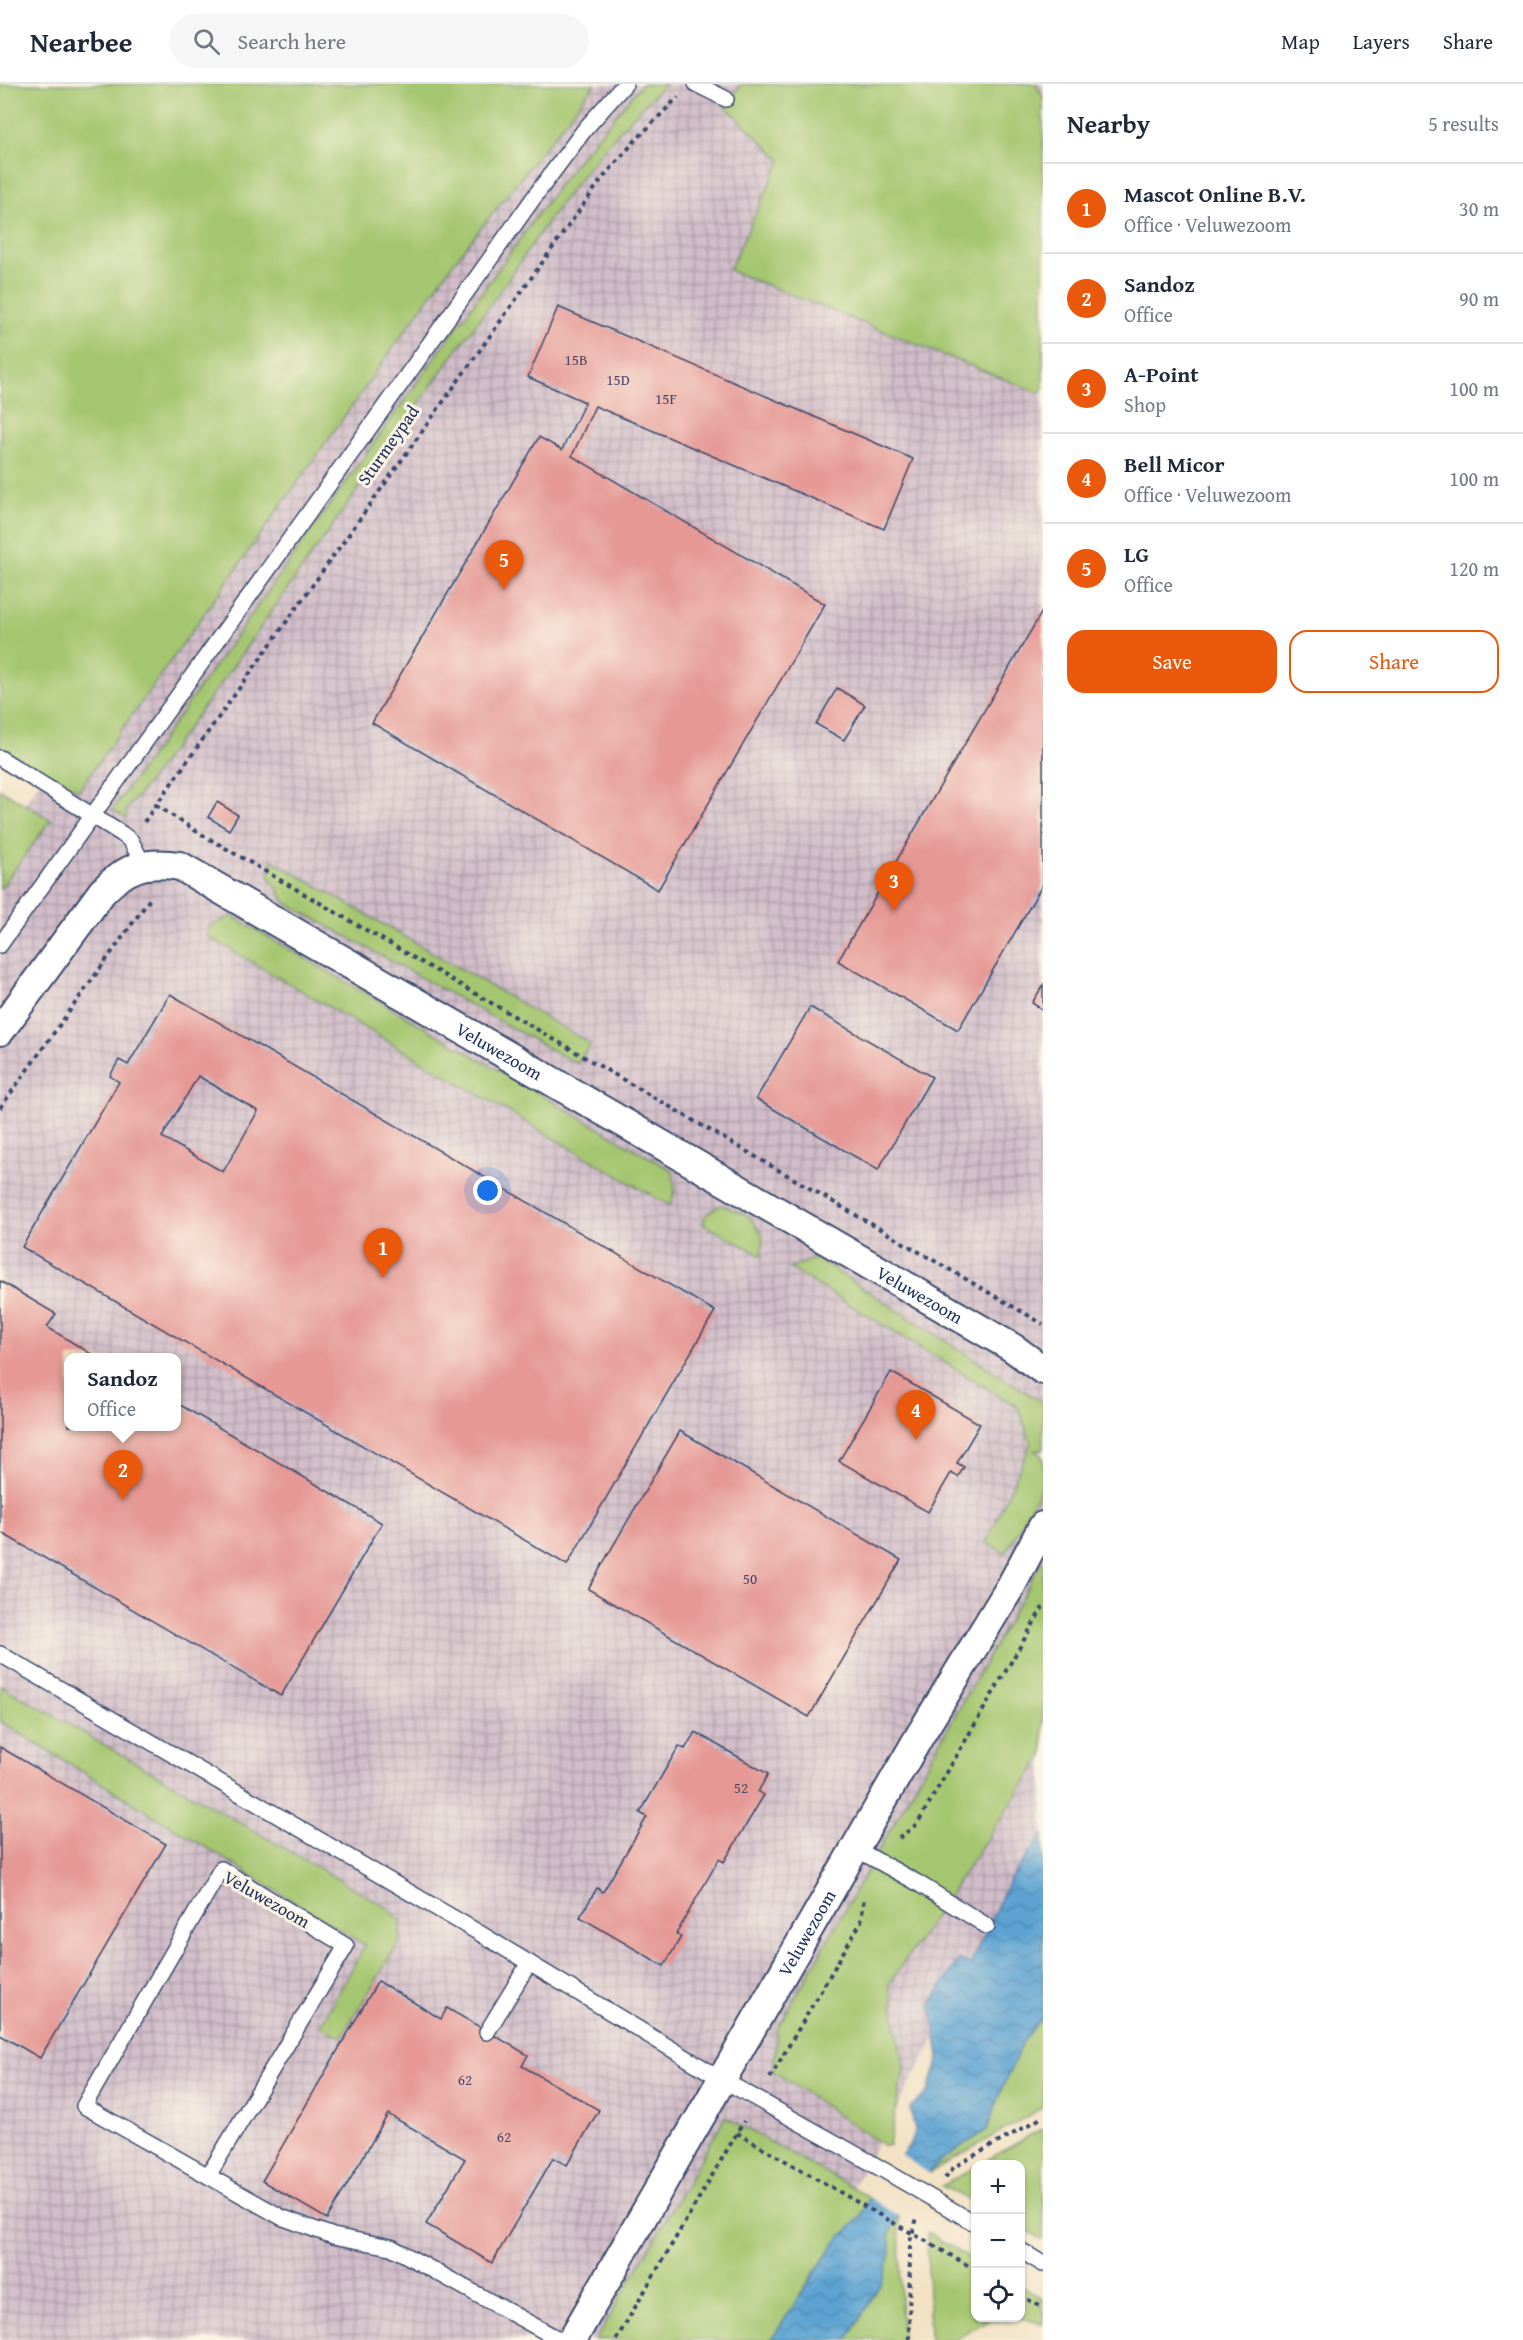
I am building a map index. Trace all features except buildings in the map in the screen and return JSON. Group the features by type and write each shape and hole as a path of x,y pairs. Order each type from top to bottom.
{"street":[{"name":"Veluwezoom","path":"0,1031 102,892 117,877 137,866 158,863 180,866 1013,1348 1043,1370"},
{"name":"Veluwezoom","path":"572,2340 920,1737 1011,1586 1043,1526"}],"lane":[{"path":"0,945 533,197 585,129 625,84"},
{"path":"690,87 726,99"},
{"path":"0,758 131,841 144,866"},
{"path":"0,1654 529,1963 757,2100 868,2161 971,2222"},
{"path":"856,1849 987,1926"},
{"name":"Veluwezoom","path":"208,2176 346,1946 221,1869 84,2106 208,2176 281,2217 333,2236 391,2247 560,2340"},
{"path":"488,2032 529,1963"},
{"path":"1025,2253 1043,2264"}],"path":[{"name":"Sturmeypad","path":"131,841 601,180 634,142 690,87"},
{"path":"156,805 195,831 1043,1324"},
{"path":"0,1108 174,865 195,831"},
{"path":"616,2340 861,1922 866,1887 893,1843 916,1824 1043,1608"},
{"path":"737,2133 972,2268"},
{"path":"1025,2298 1043,2308"}],"shaded area":[{"path":"520,84 1043,84 1043,1844 768,2340 0,2340 0,839"}],"green space":[{"path":"0,84 595,84 454,262 79,790 63,784 0,747"},
{"path":"642,84 665,84 617,134 559,205 492,303 219,686 125,811 128,814 126,818 112,810 537,215 573,166"},
{"path":"742,84 1036,84 1043,97 1043,388 1039,393 729,270 781,160 724,105"},
{"path":"0,789 51,820 0,889"},
{"path":"272,860 591,1044 577,1064 286,903 269,876"},
{"path":"232,916 673,1171 675,1191 670,1206 207,936 209,926"},
{"path":"721,1205 749,1216 763,1235 762,1256 703,1224 707,1213"},
{"path":"816,1258 1043,1403 1043,1450 1035,1450 1043,1458 1043,1484 1006,1553 986,1543 1031,1443 1018,1407 789,1268"},
{"path":"1043,1560 1043,1756 889,1984 904,2068 889,2145 883,2145 773,2071 778,2028"},
{"path":"0,1685 385,1906 401,1920 400,1941 341,2037 320,2026 365,1945 0,1721"},
{"path":"1043,2016 1043,2107 924,2176 947,2156 987,2130 999,2095 1024,2040"},
{"path":"725,2117 869,2198 863,2213 825,2257 771,2340 596,2340"},
{"path":"1043,2128 1043,2240 1025,2229 1025,2160 987,2160"},
{"path":"971,2169 971,2201 942,2186"},
{"path":"899,2215 902,2340 847,2340 884,2278 891,2253 889,2236"},
{"path":"927,2232 971,2259 971,2322 987,2322 971,2329 955,2340 930,2340"},
{"path":"1025,2288 1043,2299 1043,2324 1025,2319"}],"water":[{"path":"1043,1834 1043,2016 1024,2040 999,2095 987,2130 947,2156 924,2176 899,2215 889,2236 891,2253 884,2278 847,2340 771,2340 834,2244 861,2217 869,2198 910,2144 915,2130 910,2108 928,2092 939,2058 931,2004 959,1959 970,1965 1009,1881"}],"pier":[{"path":"898,2153 930,2174 901,2217 867,2196"}],"place":[{"name":"LG","path":"504,590"},
{"name":"A-Point","path":"894,911"},
{"name":"Mascot Online B.V.","path":"383,1278"},
{"name":"Bell Micor","path":"916,1440"},
{"name":"Sandoz","path":"123,1500"}]}
